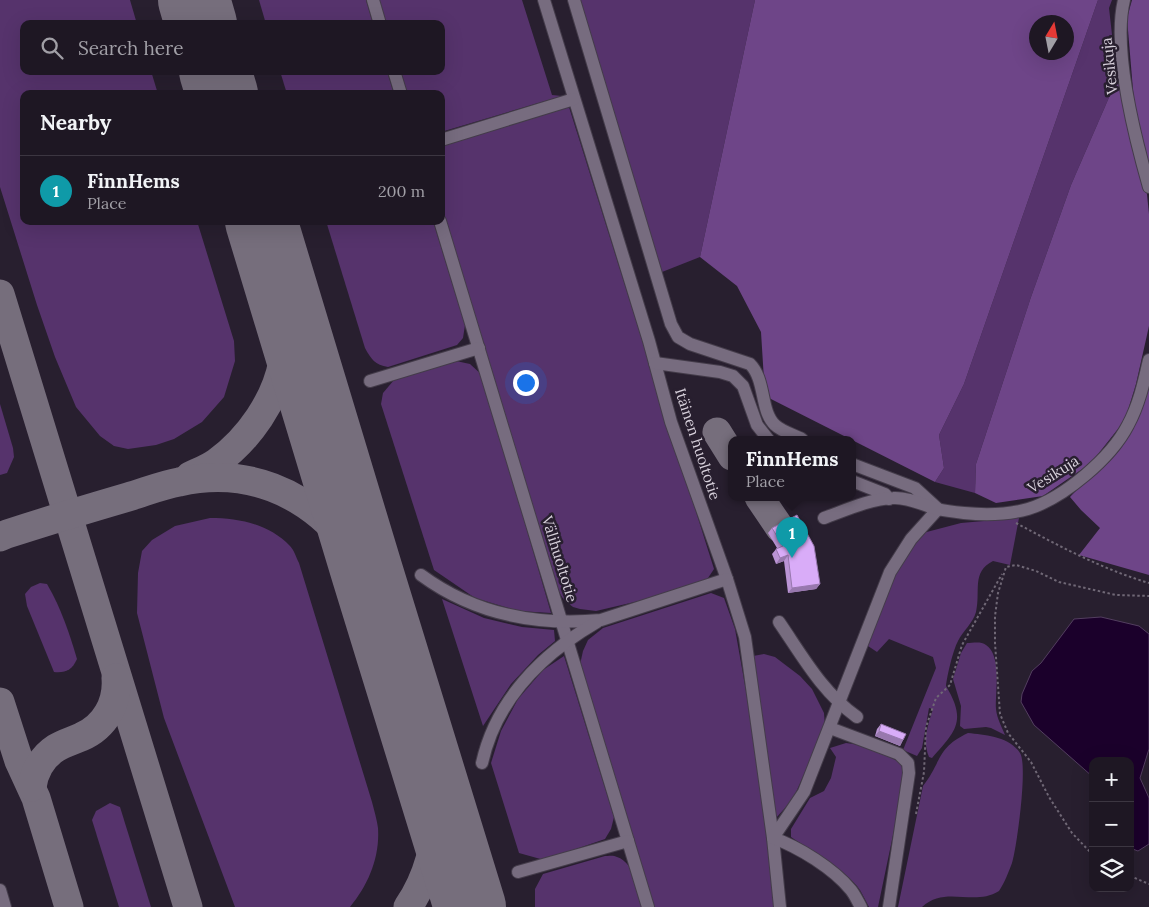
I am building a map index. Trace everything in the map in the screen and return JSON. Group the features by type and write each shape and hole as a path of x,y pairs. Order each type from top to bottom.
{"lane":[{"path":"372,0 379,20"},
{"name":"Itäinen huoltotie","path":"544,0 655,363 671,422 727,579 745,637 773,838 780,907"},
{"path":"574,0 672,324 678,337 690,344 750,364 757,371 770,418 776,426 796,436"},
{"name":"Vesikuja","path":"1124,0 1121,33 1126,84 1136,139 1149,187"},
{"path":"395,75 400,90"},
{"path":"445,139 574,99"},
{"name":"Välihuoltotie","path":"441,225 648,907"},
{"path":"370,381 479,348"},
{"name":"Vesikuja","path":"889,499 909,500 938,509 986,514 1011,512 1042,503 1076,483 1106,456 1128,426 1142,389 1149,360"},
{"path":"655,363 720,372 733,376 743,386 757,425 766,436"},
{"path":"856,466 915,488 938,509 911,539 890,572 804,792 773,838 787,843 830,870 851,890 862,907"},
{"path":"824,518 889,499 885,494 856,483"},
{"path":"420,575 437,587 498,613 538,621 601,620"},
{"path":"482,763 486,744 492,730 516,691 533,669 568,641 601,620 727,579"},
{"path":"779,622 820,683 839,704 857,717"},
{"path":"830,728 899,754 908,763 909,773 889,907"},
{"path":"518,872 628,841"},
{"path":"0,890 5,907"}],"path":[{"path":"1014,522 1078,556 1149,583"},
{"path":"914,820 924,772 926,726 936,698 950,685 962,645 1006,567 1016,565 1036,571 1059,582 1116,595 1149,596"},
{"path":"1006,567 998,593 995,616 1000,714 1008,733 1031,762 1072,833 1089,852"},
{"path":"1134,878 1149,884"}],"shaded area":[{"path":"0,0 130,0 136,20 20,20 20,75 152,75 157,90 20,90 20,225 198,225 234,341 235,361 224,397 202,422 174,439 156,445 128,449 114,446 100,436 76,407 55,357 0,187"},
{"path":"259,0 366,0 372,20 265,20"},
{"path":"377,0 522,0 552,95 562,96 445,131 445,90 403,90 399,75 445,75 445,20 383,20"},
{"path":"575,0 755,0 700,257 662,272"},
{"path":"755,0 1098,0 964,384 939,435 944,468 935,482 856,442 856,436 844,436 765,396 761,332 737,286 700,257"},
{"path":"1098,0 1112,0 1109,8 1117,79 1071,185 1031,297 976,464 975,493 935,482 944,468 939,435 964,384"},
{"path":"1132,0 1149,0 1149,169 1134,102 1127,18"},
{"path":"281,75 388,75 393,90 286,90"},
{"path":"1117,79 1146,185 1149,214 1149,326 1136,384 1125,420 1091,463 1043,496 996,503 975,493 976,464 1031,297 1071,185"},
{"path":"569,107 714,569 706,581 643,600 596,611 573,607 564,600 557,589 445,224 445,144 477,132"},
{"path":"327,225 434,225 465,325 463,338 457,345 388,367 374,361 365,348"},
{"path":"456,361 470,364 482,375 551,613 518,611 475,598 434,570 381,404 383,393 394,380"},
{"path":"1149,383 1149,575 1079,555 1100,528 1070,497 1108,463 1123,445 1139,415"},
{"path":"0,404 14,457 7,473 0,475"},
{"path":"210,518 243,521 273,532 290,546 299,563 372,802 378,828 377,850 372,871 350,907 235,907 164,718 137,613 138,573 142,551 152,540 175,526"},
{"path":"1019,518 1010,565 993,561 986,565 982,571 979,576 976,612 954,650 946,686 956,708 957,717 953,733 932,758 929,757 926,739 933,709 929,708 922,748 917,756 903,750 936,668 933,657 889,639 877,652 865,644 902,560 919,534 961,523"},
{"path":"40,583 47,584 56,602 68,630 77,659 71,668 62,672 54,672 27,606 25,594 31,587"},
{"path":"711,593 724,598 735,629 762,794 774,907 653,907 581,670 583,651 588,640 603,628"},
{"path":"442,599 484,618 522,627 554,630 555,641 538,655 511,684 483,726"},
{"path":"1101,617 1139,626 1149,634 1149,749 1140,778 1149,798 1149,844 1138,851 1134,850 1134,757 1089,757 1089,773 1034,725 1021,702 1022,694 1032,671 1041,663 1074,619"},
{"path":"967,643 986,645 994,657 997,675 996,709 998,720 1005,735 986,727 964,729 960,726 961,706 953,679 961,653"},
{"path":"764,654 775,657 800,676 812,689 824,713 825,727 793,799 776,818 753,656"},
{"path":"564,656 614,817 611,829 605,839 544,860 519,853 491,763 501,731 518,699 543,670"},
{"path":"968,733 996,737 1010,743 1020,753 1022,760 1023,773 1019,824 1012,863 1005,881 999,891 989,895 979,897 940,897 922,907 898,907 923,786 950,744"},
{"path":"846,743 867,748 894,759 901,763 903,772 903,787 878,907 869,907 859,888 850,879 834,865 791,837 791,829 810,798 824,791 831,778 836,757 830,748"},
{"path":"110,803 120,807 151,907 119,907 92,820 96,811"},
{"path":"605,856 616,856 628,865 635,878 642,907 535,907 535,889 543,874"}],"building":[{"path":"797,515 814,546 820,584 792,588 788,555 780,558 776,549 783,546 772,528"},
{"path":"881,724 906,734 903,740 879,731"}],"taxiway":[{"path":"190,476 214,464 240,442 259,418 274,390 283,361 285,342 284,312 280,284"},
{"path":"0,294 188,907"},
{"path":"717,432 728,450"},
{"path":"0,537 166,485 204,478 228,478 251,481 272,488 293,497 313,510 348,544 367,572"},
{"path":"762,501 780,528"},
{"path":"32,787 40,765 51,752 89,733 103,721 115,696 116,678"},
{"path":"0,702 19,761 36,798 69,907"},
{"path":"408,907 426,872 435,833 435,807 427,764"}],"runway":[{"path":"194,0 200,20"},
{"path":"216,75 221,90"},
{"path":"262,225 470,907"}],"place":[{"name":"FinnHems","path":"792,558"}]}
